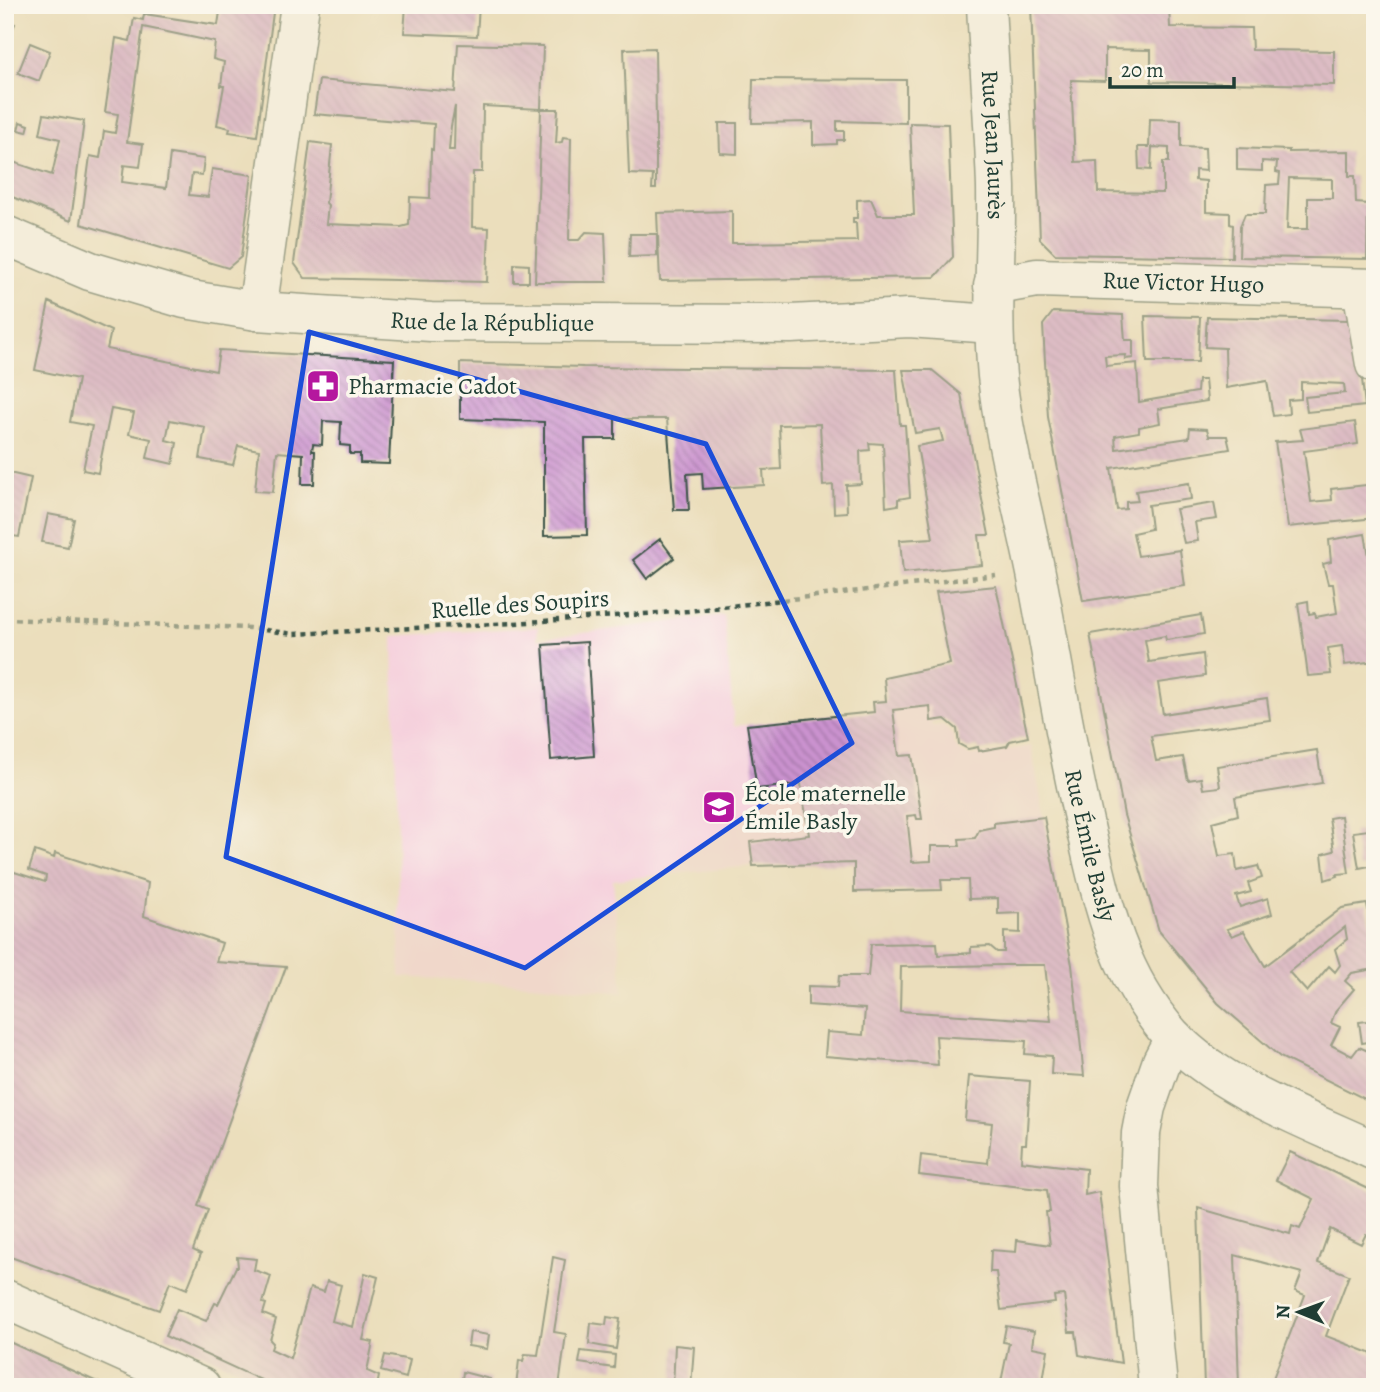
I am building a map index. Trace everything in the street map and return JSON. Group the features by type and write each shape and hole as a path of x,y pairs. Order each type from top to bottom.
{"street":[{"path":"257,311 300,5"},
{"name":"Rue Jean Jaurès","path":"986,5 996,189 993,286"},
{"name":"Rue de la République","path":"5,235 90,271 185,299 257,311 431,322 791,324 909,318 993,324"},
{"name":"Rue Victor Hugo","path":"993,286 1037,278 1369,288"},
{"name":"Rue Émile Basly","path":"993,286 993,324 1001,405 1072,769 1105,914 1123,960 1146,1003 1174,1038 1207,1065 1251,1093 1375,1151"},
{"path":"1369,288 1375,364"},
{"path":"1158,1387 1139,1186 1141,1133 1146,1107 1162,1061 1174,1038"},
{"path":"5,1298 201,1387"}],"path":[{"name":"Ruelle des Soupirs","path":"5,618 249,628 294,634 688,611 1035,570"}],"highlighted area":[{"path":"309,332 706,444 852,743 525,968 226,857"}],"shaded area":[{"name":"École maternelle Émile Basly","path":"724,615 734,726 930,706 932,726 943,725 953,734 954,744 960,751 971,756 1031,746 1052,858 753,866 613,880 623,993 529,984 400,977 393,636 538,627 537,639"}],"building":[{"path":"221,5 274,5 257,136 229,132 230,128 217,125 224,86 221,86 224,62 213,59 215,42 143,27 127,142 143,144 140,167 124,165 122,182 166,188 170,154 204,159 202,175 192,174 189,195 208,197 212,169 252,175 241,257 228,268 81,224 90,156 100,158 104,131 115,133 118,114 105,112 116,38 130,41 134,18 143,20 144,14 218,25"},
{"path":"406,5 479,5 477,36 404,33"},
{"path":"1031,5 1169,5 1170,27 1251,28 1252,50 1334,51 1334,85 1151,82 1151,50 1105,49 1105,81 1071,80 1075,162 1097,161 1098,192 1163,193 1163,162 1169,162 1169,148 1152,147 1151,170 1139,169 1138,147 1149,147 1150,119 1181,120 1181,147 1205,148 1206,171 1195,170 1195,180 1206,181 1206,212 1230,213 1230,224 1233,225 1232,257 1055,254 1040,239"},
{"path":"7,19 15,24 5,46 5,22"},
{"path":"30,43 50,51 39,81 18,73"},
{"path":"458,44 543,46 541,109 483,106 482,172 473,172 472,227 489,228 487,282 305,278 294,263 310,142 332,145 326,224 409,225 410,197 430,198 434,124 314,114 319,80 455,92","holes":["455,106 454,150 449,150"]},
{"path":"655,48 656,189 652,189 653,175 629,174 624,49"},
{"path":"753,79 906,80 906,123 837,121 837,131 844,131 844,140 837,140 837,144 813,145 813,122 752,123"},
{"path":"541,109 558,109 556,143 562,142 563,137 571,138 569,240 579,240 586,232 605,233 607,282 535,282"},
{"path":"44,114 84,121 71,221 5,194 10,161 52,175 60,139 40,134"},
{"path":"20,122 29,125 27,132 18,130"},
{"path":"719,123 737,123 737,154 720,153"},
{"path":"910,123 948,124 953,257 935,277 660,281 657,213 732,211 732,243 857,241 853,218 857,218 857,200 871,199 878,215 914,215"},
{"path":"1237,148 1289,152 1349,151 1349,176 1355,176 1356,203 1368,204 1367,259 1239,257 1240,226 1245,214 1265,214 1266,185 1279,184 1280,173 1276,172 1277,162 1262,161 1262,171 1237,170","holes":["1289,178 1332,179 1332,198 1308,198 1308,229 1287,229"]},
{"path":"630,234 657,234 657,256 629,257"},
{"path":"514,264 529,265 529,282 514,282"},
{"path":"49,302 111,331 107,349 216,371 219,350 394,360 389,464 360,463 360,454 350,454 350,446 340,445 341,422 323,421 322,445 313,444 312,451 315,451 314,484 302,484 303,454 277,452 273,492 255,491 259,450 238,446 233,465 200,459 205,427 170,420 166,440 177,443 173,464 147,458 151,439 129,434 134,413 111,409 98,473 83,470 92,426 70,422 78,379 35,370"},
{"path":"1053,312 1123,315 1125,340 1133,340 1133,358 1125,359 1126,355 1105,356 1106,366 1137,363 1139,402 1197,392 1198,380 1205,380 1207,401 1158,409 1160,423 1139,427 1139,432 1115,436 1116,449 1189,438 1190,428 1207,429 1209,436 1227,436 1230,449 1111,468 1117,510 1126,509 1126,502 1138,501 1136,491 1189,483 1191,499 1148,505 1151,529 1133,533 1138,556 1180,550 1185,586 1083,601 1048,417 1043,325"},
{"path":"1145,316 1200,317 1198,362 1147,362"},
{"path":"1207,317 1350,320 1360,362 1365,406 1307,412 1305,397 1345,393 1344,384 1301,382 1301,399 1288,400 1289,414 1273,416 1267,381 1226,388 1225,348 1205,347"},
{"path":"460,363 896,370 900,425 905,425 910,497 898,499 898,505 886,507 883,444 869,443 870,450 860,451 861,484 846,485 847,512 834,513 833,485 823,486 820,424 779,425 781,469 763,470 764,485 703,489 702,473 687,474 689,510 674,510 667,419 615,419 615,439 585,439 587,535 544,536 544,422 460,419"},
{"path":"903,370 932,370 961,394 989,535 979,535 982,565 903,573 900,540 933,538 917,446 943,441 940,429 915,433"},
{"path":"1355,422 1358,444 1304,451 1311,502 1332,500 1331,489 1375,484 1375,518 1288,527 1275,442 1303,440 1300,429"},
{"path":"5,472 31,478 19,537 5,535"},
{"path":"1214,503 1217,519 1195,522 1198,541 1184,543 1176,509"},
{"path":"48,514 74,519 68,547 42,542"},
{"path":"1365,534 1369,556 1375,555 1375,661 1345,665 1342,646 1328,648 1331,674 1308,676 1298,603 1308,601 1309,614 1315,613 1316,617 1337,613 1333,584 1328,584 1323,564 1331,562 1329,540"},
{"path":"660,539 674,558 647,579 633,560"},
{"path":"996,586 1028,737 1010,741 1007,746 979,751 978,747 968,749 959,744 957,729 945,719 931,721 930,706 893,710 899,756 912,755 922,819 917,819 916,815 907,816 912,862 931,861 931,846 960,846 959,839 975,838 979,830 994,827 994,823 1044,817 1072,965 1084,1076 1051,1074 1052,1056 1025,1054 1026,1041 936,1036 938,1065 825,1056 827,1032 863,1035 865,1009 808,1005 808,986 838,987 839,976 868,976 871,944 937,943 938,955 971,953 971,947 990,946 997,952 1004,952 1004,932 1020,933 1020,913 998,914 998,898 969,899 968,880 941,880 942,890 854,892 854,863 753,866 750,842 809,835 801,784 757,789 747,725 874,712 873,702 886,701 884,678 950,664 936,592","holes":["1045,965 1051,1021 900,1011 901,967"]},
{"path":"1201,615 1204,634 1166,640 1165,636 1145,640 1149,662 1203,654 1205,676 1158,683 1163,714 1267,698 1270,720 1151,736 1156,761 1183,757 1188,780 1201,778 1203,789 1220,787 1217,766 1317,750 1322,783 1235,797 1238,815 1212,822 1219,856 1235,854 1237,871 1258,866 1262,878 1248,883 1251,892 1236,896 1240,907 1268,898 1272,914 1227,929 1232,936 1244,931 1265,966 1342,908 1367,904 1375,946 1375,969 1352,973 1345,981 1354,989 1336,1010 1331,1023 1340,1027 1331,1045 1352,1056 1359,1047 1375,1054 1375,1104 1280,1057 1218,1003 1159,931 1124,815 1090,634","holes":["1345,927 1347,939 1335,949 1340,965 1335,972 1329,966 1307,992 1289,972"]},
{"path":"587,642 594,756 551,760 543,645"},
{"path":"1341,816 1349,873 1337,874 1338,876 1325,880 1322,854 1334,851 1329,818"},
{"path":"1375,818 1375,865 1359,868 1353,832 1369,830 1368,819"},
{"path":"35,851 54,858 55,853 148,883 144,916 222,943 216,962 286,967 198,1206 208,1210 193,1250 201,1254 187,1289 170,1282 159,1310 5,1255 5,869 45,882 46,876 29,870"},
{"path":"1375,1020 1375,1041 1362,1043 1359,1022"},
{"path":"969,1076 1030,1081 1026,1144 1022,1144 1021,1161 1086,1169 1085,1195 1099,1192 1121,1363 1079,1355 1076,1332 1069,1332 1064,1295 1054,1296 1055,1303 1001,1310 996,1272 990,1272 991,1250 1016,1252 1017,1240 1050,1245 1046,1212 1050,1212 1047,1190 919,1175 921,1155 988,1163 992,1123 965,1120"},
{"path":"1290,1152 1375,1192 1375,1238 1366,1234 1361,1244 1330,1229 1318,1263 1349,1275 1326,1336 1375,1355 1375,1387 1270,1386 1305,1295 1295,1291 1302,1273 1235,1255 1239,1387 1204,1387 1198,1208 1290,1234 1292,1226 1300,1229 1314,1199 1276,1180"},
{"path":"237,1257 256,1259 254,1270 271,1276 263,1303 266,1304 263,1314 276,1319 270,1340 273,1343 271,1349 290,1358 310,1288 324,1292 327,1281 341,1285 332,1321 353,1327 365,1273 378,1277 363,1340 373,1342 367,1371 379,1376 377,1387 276,1387 165,1336 177,1309 206,1321 238,1267"},
{"path":"553,1257 565,1260 554,1332 566,1334 559,1387 516,1387 519,1360 523,1361 525,1354 538,1355"},
{"path":"607,1317 620,1319 616,1349 589,1344 591,1323 606,1325"},
{"path":"1006,1326 1034,1331 1032,1347 1048,1350 1042,1387 1000,1387 1009,1343 1003,1342"},
{"path":"470,1332 489,1335 487,1349 468,1346"},
{"path":"5,1340 108,1387 5,1387"},
{"path":"675,1345 694,1347 691,1387 673,1387"},
{"path":"581,1351 615,1355 614,1368 579,1363"},
{"path":"385,1355 410,1360 406,1378 381,1371"},
{"path":"463,1372 490,1379 489,1387 461,1387"}],"place":[{"name":"Pharmacie Cadot","path":"323,386"},
{"name":"École maternelle Émile Basly","path":"719,807"}]}
